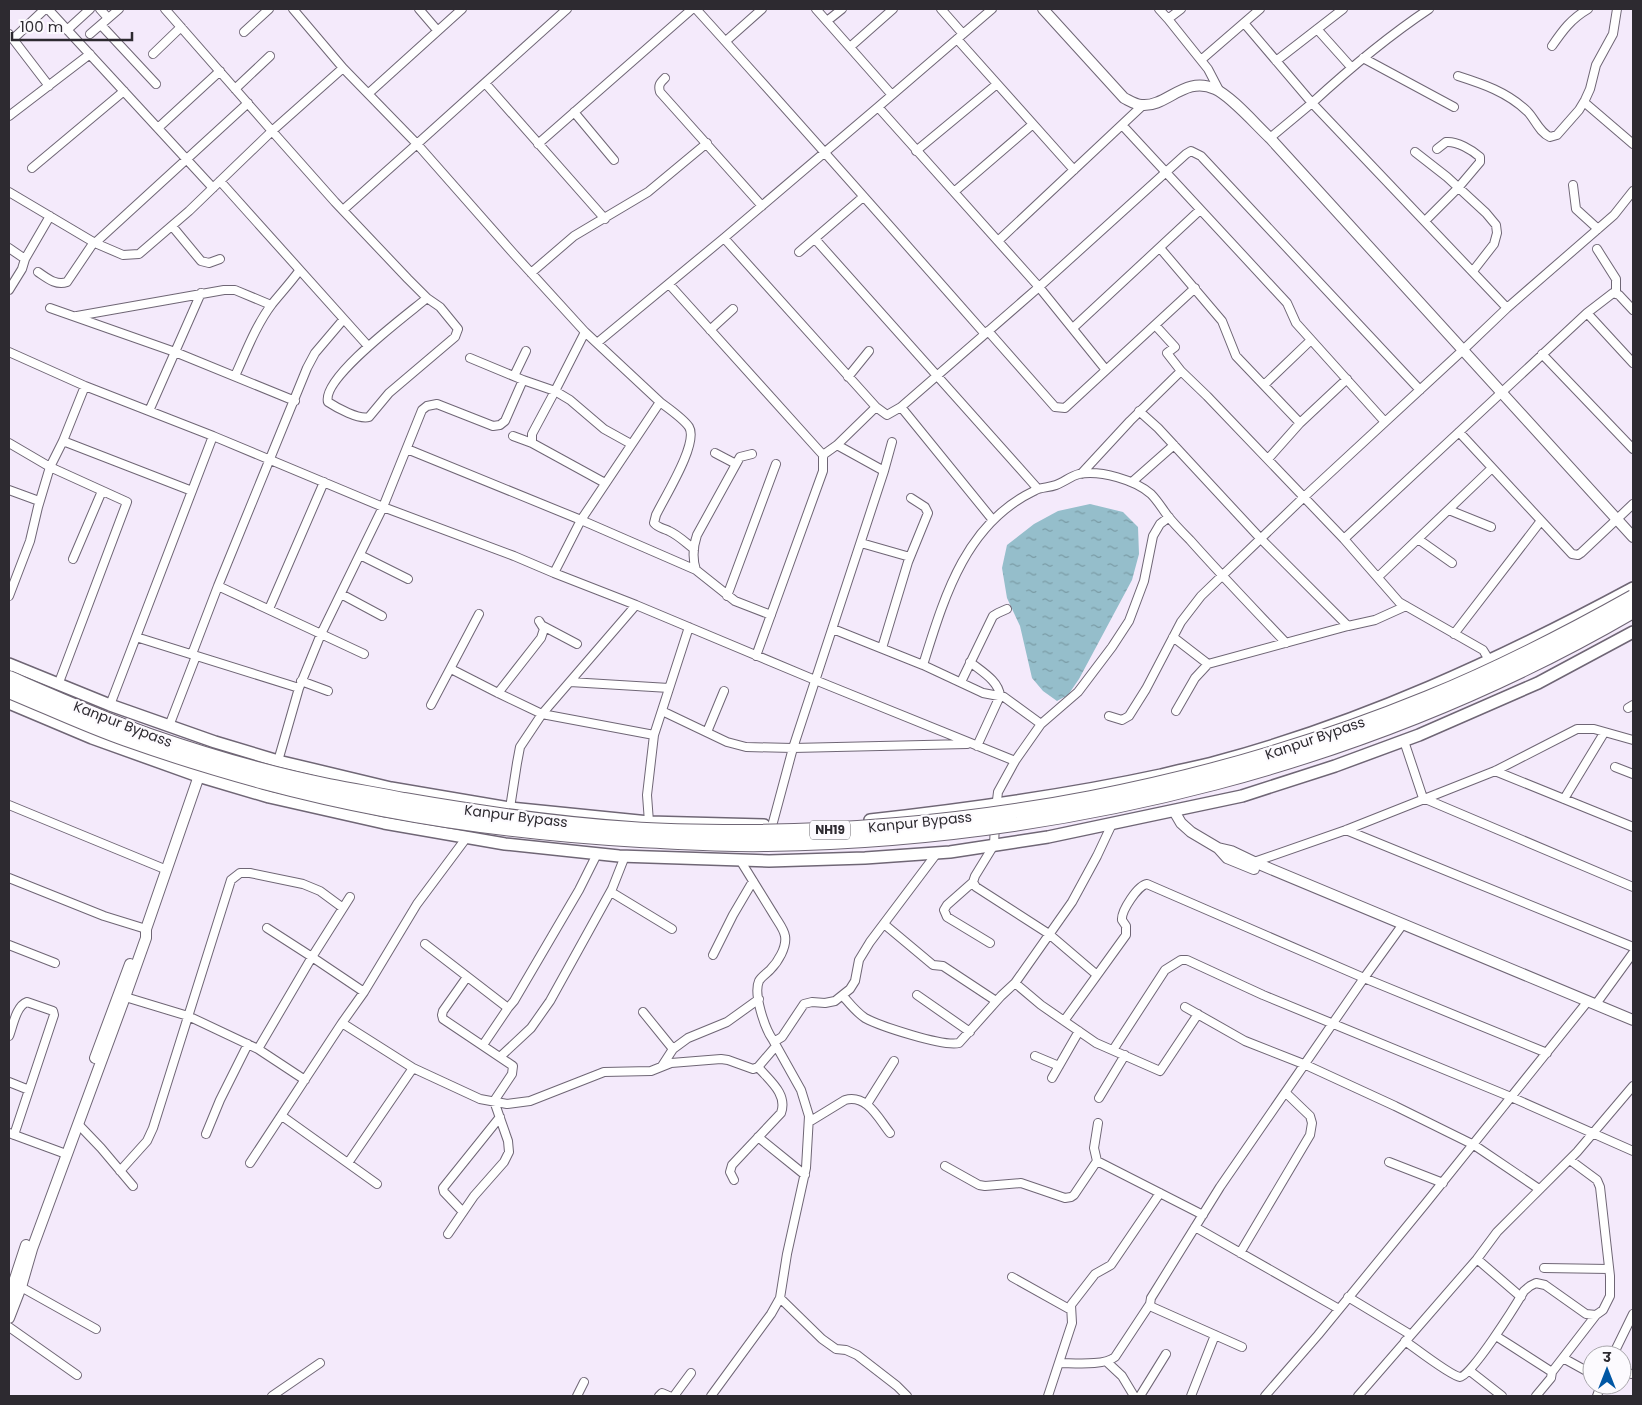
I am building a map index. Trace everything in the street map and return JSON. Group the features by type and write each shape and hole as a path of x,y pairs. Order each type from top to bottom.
{"highway":[{"name":"Kanpur Bypass","path":"9,678 149,735 238,763 327,786 496,815 622,829 698,832 808,832 900,825 1026,810 1132,791 1259,758 1428,698 1561,637 1633,597"},
{"name":"Kanpur Bypass","path":"9,690 122,738 185,759 266,782 416,816 574,836 735,844 824,842 906,837 1023,823 1146,799 1238,776 1336,745 1441,705 1540,660 1633,611"}],"main road":[{"path":"9,664 110,705 215,742 278,761 391,788 510,808 649,822 772,826 866,821 996,805 1100,788 1216,762 1314,733 1422,690 1490,660 1633,588"},
{"path":"9,703 92,738 198,776 268,797 384,823 505,844 597,854 770,861 865,858 938,853 1048,837 1242,796 1404,741 1538,683 1632,637"}],"street":[{"path":"49,86 11,36 47,9 213,188"},
{"path":"67,30 90,9"},
{"path":"100,9 108,18"},
{"path":"90,34 119,9"},
{"path":"165,9 343,210 427,298 440,307 456,326 457,332 447,343 383,399 369,417 359,417 328,402 327,396 337,378 368,346 427,298"},
{"path":"244,32 269,9"},
{"path":"292,9 343,68 417,144 585,332 688,426 691,435 687,454 656,515 654,523 657,527 672,532 694,549"},
{"path":"419,9 437,30"},
{"path":"369,93 462,9"},
{"path":"343,210 567,9"},
{"path":"538,144 692,9"},
{"path":"696,9 863,197 1055,407 1065,408 1070,405 1194,288"},
{"path":"726,41 762,9"},
{"path":"816,9 892,95"},
{"path":"827,21 842,9"},
{"path":"850,47 893,9"},
{"path":"941,9 997,84 1074,170"},
{"path":"597,342 762,206 992,9"},
{"path":"1044,9 1124,98 1143,105 1155,103 1193,86 1204,86 1220,92 1270,138 1633,537"},
{"path":"1158,9 1201,60 1220,92"},
{"path":"1168,19 1181,9"},
{"path":"1201,60 1260,9"},
{"path":"1276,61 1342,9"},
{"path":"1270,138 1351,67 1406,24 1429,9"},
{"path":"1552,46 1570,22 1588,9"},
{"path":"1458,76 1490,86 1502,92 1526,111 1544,134 1550,136 1557,134 1584,102 1590,89 1596,64 1613,34 1617,9"},
{"path":"1244,23 1312,103 1508,308"},
{"path":"101,25 156,84"},
{"path":"153,54 181,27"},
{"path":"1317,29 1351,67"},
{"path":"9,116 90,54"},
{"path":"235,89 270,56"},
{"path":"1363,58 1454,107"},
{"path":"9,192 94,242 123,255 139,254 172,226 272,131 343,68"},
{"path":"158,128 220,71"},
{"path":"665,78 660,83 660,92 762,206"},
{"path":"485,83 605,219"},
{"path":"916,150 997,84"},
{"path":"32,168 124,91"},
{"path":"1584,102 1633,144"},
{"path":"38,272 55,282 62,284 67,282 94,242 248,103"},
{"path":"998,241 1123,126 1143,105"},
{"path":"878,107 1039,287 1106,370"},
{"path":"574,112 614,160"},
{"path":"954,192 1033,124"},
{"path":"1123,126 1287,303 1296,323 1385,422"},
{"path":"1425,222 1478,167 1480,162 1480,157 1453,142 1446,142 1437,149"},
{"path":"531,273 574,236 648,192 707,143"},
{"path":"724,238 848,377 876,407 887,415 901,407 1191,151 1201,156 1420,390"},
{"path":"1415,152 1447,177 1486,212 1496,225 1497,233 1494,244 1473,272"},
{"path":"220,181 368,346"},
{"path":"1573,185 1576,208 1598,229"},
{"path":"1109,716 1122,720 1128,716 1146,689 1182,622 1201,596 1304,496 1508,308 1614,215 1633,191"},
{"path":"799,252 863,197"},
{"path":"1072,328 1200,210"},
{"path":"9,290 22,270 25,259 50,216"},
{"path":"172,226 201,261 209,264 220,259"},
{"path":"815,239 1038,489"},
{"path":"9,248 25,259"},
{"path":"1160,248 1225,326 1236,356 1300,422"},
{"path":"1598,249 1616,279 1616,293 1633,310"},
{"path":"235,376 251,341 271,305 300,271"},
{"path":"668,284 823,455 823,470 756,656"},
{"path":"75,317 224,290 235,290 271,305"},
{"path":"149,411 201,293"},
{"path":"1344,539 1586,313 1610,294 1616,293"},
{"path":"50,308 175,352 295,401"},
{"path":"710,330 733,309"},
{"path":"1586,313 1633,363"},
{"path":"169,726 218,586 307,368 315,353 343,320"},
{"path":"1155,325 1175,346 1167,353 1181,371 1208,396 1304,496 1399,602 1483,650 1508,696"},
{"path":"532,443 532,434 585,332"},
{"path":"1264,385 1311,340"},
{"path":"514,376 526,351"},
{"path":"848,377 869,351"},
{"path":"9,352 84,386 213,436 383,507 514,556 636,605 1015,761"},
{"path":"1542,354 1633,449"},
{"path":"470,358 555,391 570,400 604,429 631,444"},
{"path":"1081,474 1139,411 1181,371"},
{"path":"1268,459 1300,422 1347,379"},
{"path":"278,761 300,684 321,634 383,507 422,410 427,406 437,404 492,426 500,425 505,421 523,380"},
{"path":"9,596 30,542 39,501 50,467 63,441 84,386"},
{"path":"554,573 581,520 660,402"},
{"path":"823,455 837,445 876,407"},
{"path":"901,407 992,519"},
{"path":"1139,411 1174,445 1260,538 1348,626"},
{"path":"1459,432 1540,522 1572,554 1581,553 1633,504"},
{"path":"110,705 213,436"},
{"path":"513,436 532,443 605,483"},
{"path":"63,441 192,491"},
{"path":"772,826 793,748 861,543 892,442"},
{"path":"9,443 50,467 127,502 58,684"},
{"path":"837,445 884,471"},
{"path":"1132,482 1174,445"},
{"path":"407,449 581,520 696,570 727,596 745,606 771,615"},
{"path":"715,453 736,464"},
{"path":"696,570 694,549 697,535 740,457 752,454"},
{"path":"727,596 776,464"},
{"path":"1378,577 1492,468"},
{"path":"924,665 939,614 950,588 974,541 992,519 1038,489 1054,486 1073,476 1092,473 1132,482 1151,494 1222,576 1286,643"},
{"path":"269,610 324,482"},
{"path":"9,490 39,501"},
{"path":"73,559 102,490"},
{"path":"882,648 910,557 928,513 925,507 911,498"},
{"path":"1449,510 1490,527"},
{"path":"990,943 947,916 944,910 973,882 994,845 998,792 1015,761 1040,724 1078,692 1116,641 1129,620 1144,581 1153,536 1160,524 1169,517"},
{"path":"1454,634 1540,522"},
{"path":"1418,539 1452,563"},
{"path":"861,543 910,557"},
{"path":"360,555 408,579"},
{"path":"218,586 364,654"},
{"path":"341,594 382,616"},
{"path":"510,808 520,747 542,714 636,605"},
{"path":"1176,711 1195,678 1208,664 1375,620 1406,606"},
{"path":"961,682 993,616 1007,609"},
{"path":"431,705 479,614"},
{"path":"498,693 541,638 544,632 541,623 577,644"},
{"path":"649,822 648,795 654,735 689,627"},
{"path":"833,629 924,665 983,693 1006,698 1040,724"},
{"path":"136,637 194,655 328,691"},
{"path":"1173,638 1208,664"},
{"path":"970,662 996,684 999,688 1000,696 974,745"},
{"path":"451,669 542,714 654,735"},
{"path":"570,682 669,688"},
{"path":"707,732 724,691"},
{"path":"662,711 727,742 746,747 974,745"},
{"path":"1252,865 1495,771 1577,729 1594,729 1633,740"},
{"path":"1564,799 1604,733"},
{"path":"1404,741 1423,798 1633,887"},
{"path":"9,1297 121,996 146,938 146,929 198,776 215,742"},
{"path":"1615,767 1633,774"},
{"path":"1495,771 1633,827"},
{"path":"9,805 167,870"},
{"path":"1174,811 1191,832 1218,848 1227,858 1252,865 1568,998 1577,998 1592,1003 1633,1020"},
{"path":"843,996 857,1012 866,1018 922,1038 953,1044 959,1043 996,1001 1015,984 1072,902 1112,824"},
{"path":"1346,830 1633,947"},
{"path":"250,1163 364,992 417,904 467,837"},
{"path":"342,1023 413,1068 480,1098 507,1104 530,1101 612,1070 644,1071 671,1063 721,1059 753,1069 758,1067 804,1004 835,1001 850,989 855,980 859,960 870,942 938,853"},
{"path":"483,1045 514,1001 574,898 597,854"},
{"path":"500,1057 531,1028 550,1001 610,892 625,856"},
{"path":"711,1396 771,1314 780,1298 787,1254 805,1174 809,1122 801,1090 770,1036 759,999 759,981 778,960 785,943 784,931 740,860"},
{"path":"120,1172 146,1141 153,1128 231,880 240,873 250,873 303,884 320,891 343,908"},
{"path":"9,878 104,916 146,929"},
{"path":"713,955 753,881"},
{"path":"973,882 976,887 1049,934 1097,974"},
{"path":"1064,1021 1126,935 1126,926 1122,920 1123,912 1140,887 1147,884 1364,978 1547,1053"},
{"path":"610,892 672,929"},
{"path":"258,1049 350,897"},
{"path":"884,924 933,965 943,966 996,1001"},
{"path":"1059,1363 1107,1362 1115,1357 1150,1304 1151,1298 1195,1227 1364,978 1401,927"},
{"path":"267,928 364,992"},
{"path":"425,944 508,1008"},
{"path":"9,945 55,963"},
{"path":"1265,1396 1474,1145 1547,1053 1592,1003 1633,953"},
{"path":"1113,1050 1165,970 1181,960 1187,960 1264,995 1511,1097 1633,1151"},
{"path":"468,976 442,1015 444,1019 512,1066 512,1074 494,1101"},
{"path":"1015,984 1041,1005 1096,1043 1160,1071 1198,1014"},
{"path":"918,995 970,1032"},
{"path":"121,996 188,1016 258,1049 305,1080"},
{"path":"9,1318 21,1287 63,1152 78,1124 121,996"},
{"path":"662,1066 673,1049 688,1038 727,1022 759,999"},
{"path":"9,1036 20,1007 24,1003 53,1011 54,1015 29,1090 11,1134 63,1152"},
{"path":"1185,1007 1245,1041 1306,1065 1474,1145 1539,1189"},
{"path":"643,1012 673,1049"},
{"path":"1052,1078 1079,1031"},
{"path":"206,1134 220,1100 248,1044"},
{"path":"1099,1098 1125,1055"},
{"path":"1035,1056 1059,1066"},
{"path":"868,1104 894,1061"},
{"path":"734,1180 730,1172 732,1165 781,1113 783,1107 780,1093 758,1067"},
{"path":"348,1163 413,1068"},
{"path":"9,1082 29,1090"},
{"path":"1358,1396 1478,1259 1497,1232 1570,1160 1633,1086"},
{"path":"1240,1253 1310,1135 1312,1123 1310,1116 1286,1093"},
{"path":"809,1122 851,1098 868,1104 890,1133"},
{"path":"448,1234 474,1196 504,1162 509,1152 508,1141 494,1101"},
{"path":"282,1116 377,1184"},
{"path":"463,1212 444,1192 443,1188 500,1116"},
{"path":"945,1166 979,1185 1022,1184 1065,1198 1074,1194 1097,1161 1094,1148 1098,1122"},
{"path":"78,1124 102,1148 133,1186"},
{"path":"758,1137 805,1174"},
{"path":"1536,1396 1596,1315 1603,1310 1610,1296 1600,1186 1597,1180 1570,1160"},
{"path":"1097,1161 1203,1215"},
{"path":"1389,1162 1443,1182"},
{"path":"1048,1396 1072,1323 1071,1310 1074,1301 1095,1274 1110,1265 1160,1194"},
{"path":"1195,1227 1339,1309"},
{"path":"1478,1259 1521,1297"},
{"path":"1544,1268 1609,1269"},
{"path":"1012,1277 1071,1310"},
{"path":"1405,1341 1459,1377 1464,1376 1470,1371 1496,1336 1521,1297 1530,1286 1536,1283 1545,1285 1586,1314 1596,1315"},
{"path":"21,1287 96,1329"},
{"path":"1348,1297 1411,1335"},
{"path":"780,1298 822,1339 836,1349 846,1350 857,1355 907,1396"},
{"path":"1150,1304 1152,1307 1242,1347"},
{"path":"1618,1345 1633,1314"},
{"path":"9,1327 77,1375"},
{"path":"1191,1396 1215,1334"},
{"path":"1496,1336 1552,1372"},
{"path":"1140,1396 1166,1354"},
{"path":"1563,1358 1582,1368"},
{"path":"1107,1362 1122,1376 1134,1396"},
{"path":"272,1396 320,1363"},
{"path":"1470,1371 1502,1396"},
{"path":"674,1396 691,1373"},
{"path":"577,1396 584,1382"},
{"path":"659,1396 662,1393 670,1396"}],"water":[{"path":"1090,504 1123,512 1138,527 1139,554 1132,580 1079,679 1068,695 1057,701 1043,691 1032,678 1020,626 1007,598 1002,568 1007,545 1034,524 1058,511"}]}
